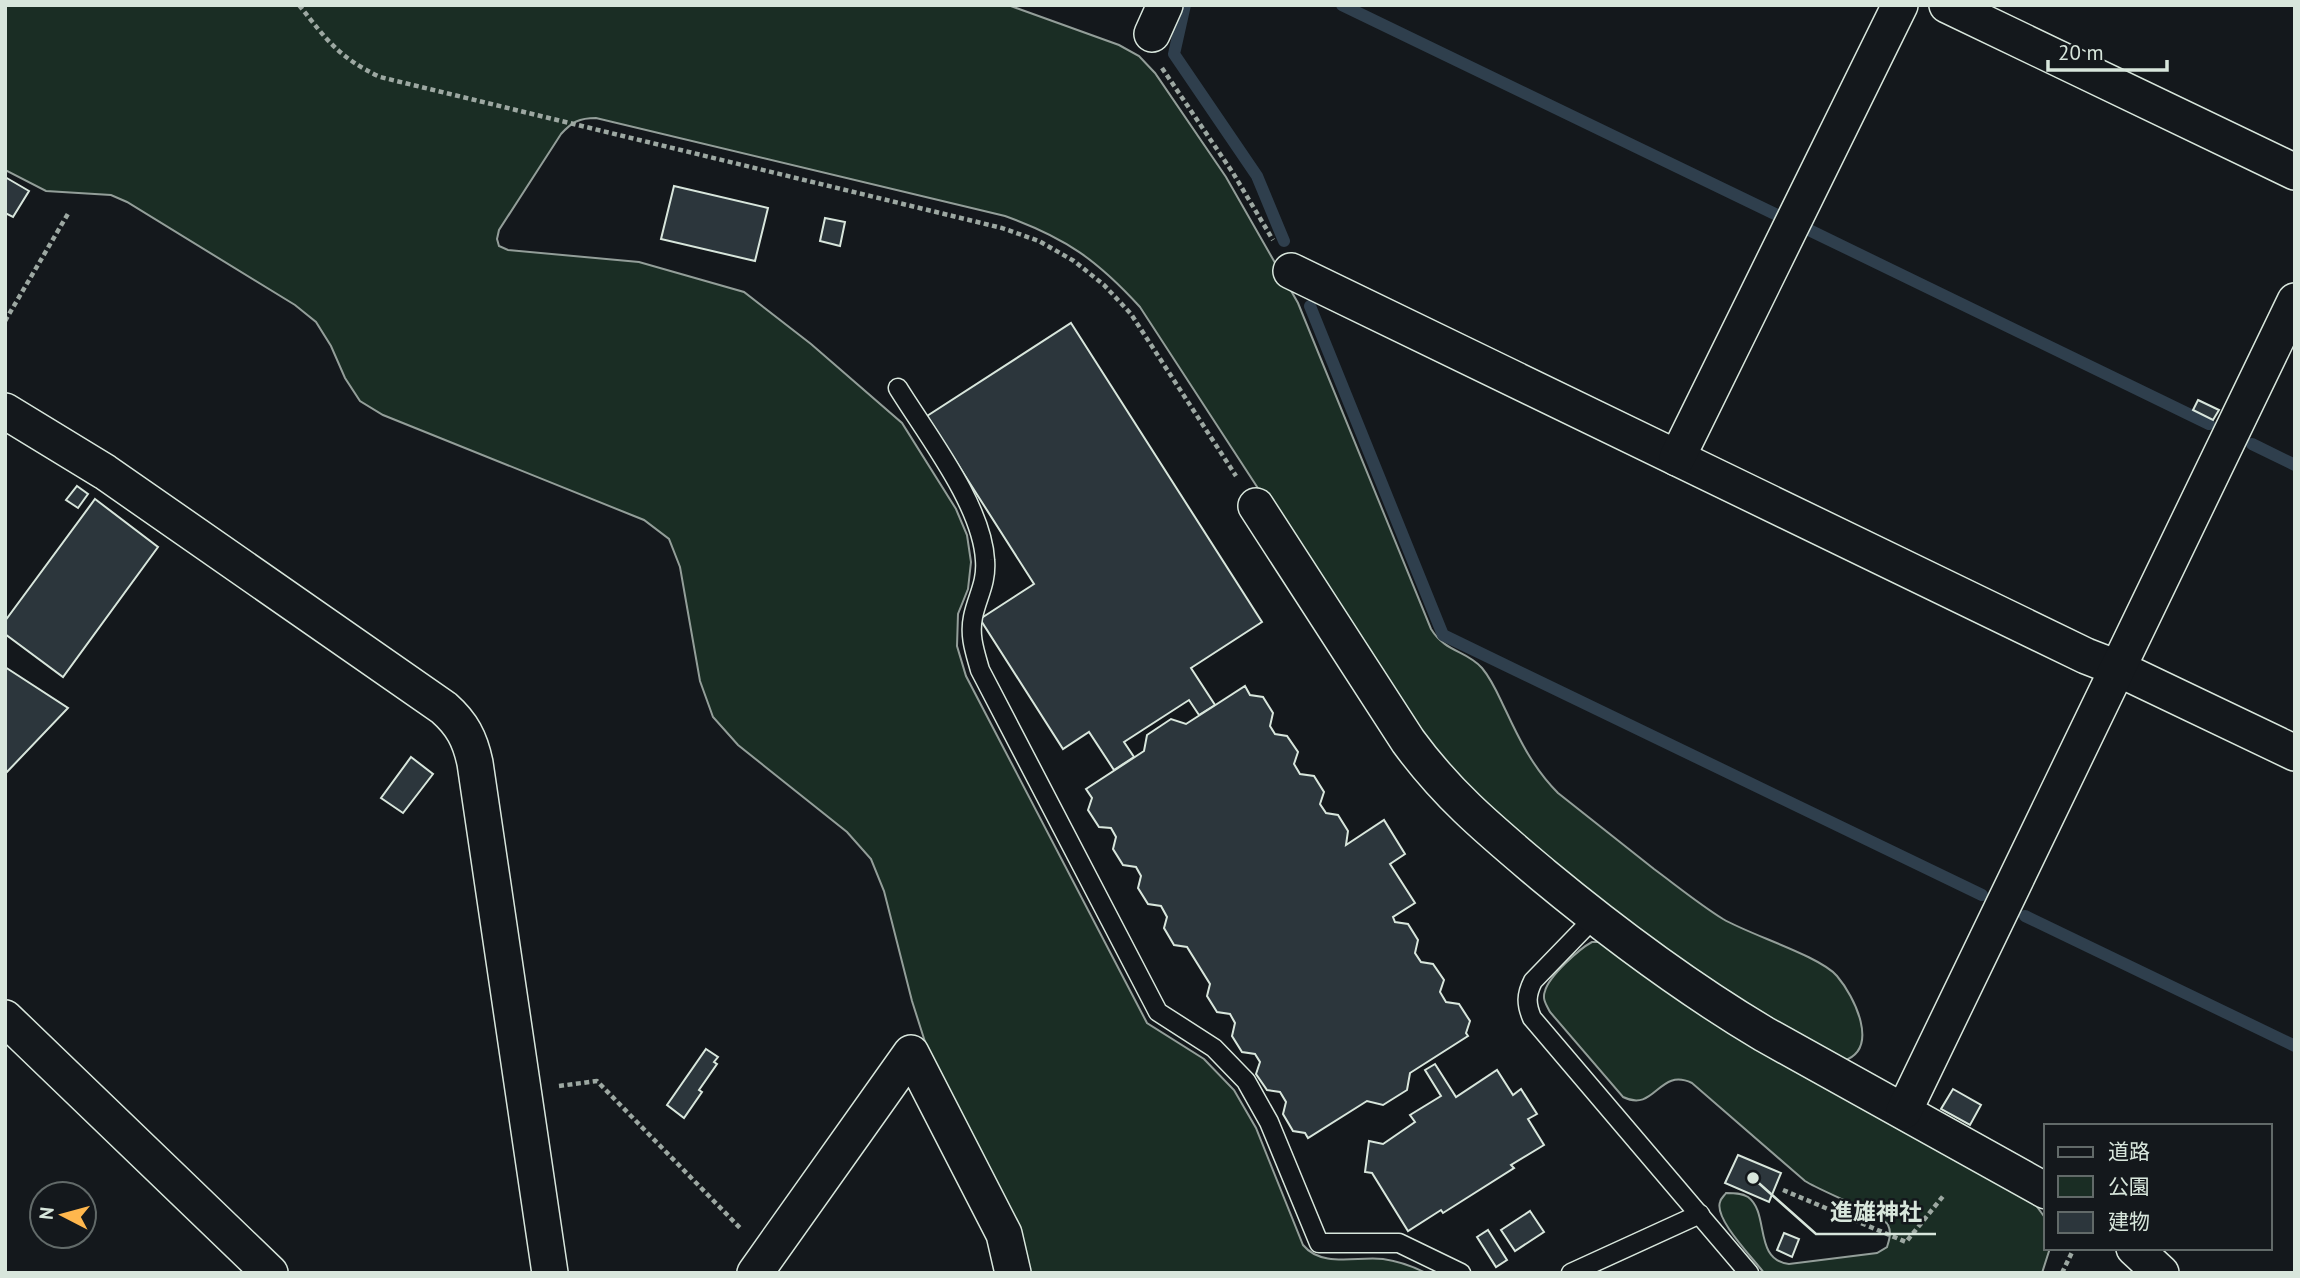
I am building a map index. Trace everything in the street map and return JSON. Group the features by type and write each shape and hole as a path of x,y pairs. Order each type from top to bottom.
{"street":[{"path":"1677,458 1900,5"},
{"path":"1947,5 2295,172"},
{"path":"1291,271 2086,656 2117,668 2295,753"},
{"path":"1903,1111 2295,301"},
{"path":"5,411 105,472 443,708 459,722 470,741 475,763 550,1273"},
{"path":"1256,506 1408,741 1431,772 1485,827 1594,918 1744,1022 2044,1190"},
{"path":"5,1018 270,1273"},
{"path":"755,1273 911,1053 1004,1234 1013,1273"},
{"path":"2136,1250 2161,1273"}],"lane":[{"path":"898,388 969,502 981,530 986,561 982,592 973,617 972,644 980,670 1158,1012 1214,1048 1246,1081 1269,1122 1319,1243 1399,1243 1461,1273"},
{"path":"1594,918 1533,981 1527,993 1527,1006 1532,1018 1749,1273"},
{"path":"1571,1273 1700,1214"}],"path":[{"path":"299,5 335,49 356,65 380,77 1002,228 1039,241 1084,269 1104,285 1131,314 1256,506"},
{"path":"1159,19 1150,51 1234,173 1291,271"},
{"path":"5,321 69,212"},
{"path":"550,1087 597,1080 743,1231"},
{"path":"1783,1191 1906,1242 1944,1195"},
{"path":"2062,1273 2073,1250"}],"green space":[{"path":"5,5 1008,5 1119,45 1139,56 1155,73 1226,177 1298,303 1431,629 1443,643 1476,662 1486,673 1528,754 1558,793 1654,869 1723,919 1801,953 1837,976 1861,1021 1860,1045 1854,1055 1843,1061 1732,1000 1494,818 1418,734 1140,307 1109,276 1079,252 1046,233 1005,216 596,118 576,122 561,134 499,230 499,246 508,250 639,262 744,292 811,344 902,423 956,509 967,535 971,562 968,589 958,614 957,646 966,676 1147,1023 1204,1059 1234,1090 1256,1128 1303,1245 1311,1252 1330,1259 1389,1260 1426,1273 1028,1273 926,1045 884,891 871,859 847,832 738,745 713,717 700,681 680,567 669,539 644,520 383,415 360,401 316,322 295,305 127,202 111,195 46,191 5,170"},
{"path":"1592,942 1603,942 1758,1044 1895,1127 2035,1204 2044,1216 2044,1250 2049,1250 2042,1273 1764,1273 1723,1218 1720,1202 1726,1193 1743,1195 1755,1204 1770,1254 1778,1261 1789,1264 1877,1253 1887,1247 1890,1236 1888,1225 1875,1215 1805,1181 1692,1083 1672,1081 1643,1099 1623,1097 1550,1012 1544,999 1548,985 1558,971"}],"building":[{"path":"5,177 29,191 13,217 5,213"},
{"path":"674,186 768,208 755,261 661,239"},
{"path":"825,218 845,222 840,246 820,241"},
{"path":"1071,323 1262,622 1191,668 1215,705 1199,715 1189,700 1124,742 1134,757 1114,770 1089,732 1063,749 980,619 1034,584 927,416"},
{"path":"2198,400 2219,410 2213,420 2193,410"},
{"path":"77,486 88,494 78,508 66,500"},
{"path":"95,499 158,547 63,677 5,634 5,621"},
{"path":"5,667 68,708 5,774"},
{"path":"1245,686 1250,695 1263,697 1273,713 1270,726 1275,734 1287,736 1298,752 1294,764 1300,774 1314,776 1324,792 1320,804 1326,813 1338,815 1348,831 1346,845 1384,820 1405,854 1390,864 1415,903 1393,917 1395,922 1408,924 1418,940 1415,953 1421,962 1433,964 1444,980 1440,992 1446,1002 1459,1004 1470,1021 1466,1033 1468,1036 1410,1073 1407,1090 1383,1105 1367,1101 1308,1138 1305,1133 1293,1131 1283,1114 1286,1102 1280,1092 1267,1090 1256,1074 1260,1062 1255,1054 1242,1052 1232,1036 1235,1023 1230,1014 1217,1012 1207,996 1210,984 1187,947 1174,945 1164,928 1167,917 1161,906 1148,904 1138,888 1141,876 1136,867 1123,865 1113,849 1116,837 1111,828 1099,827 1088,810 1092,798 1086,789 1144,751 1147,735 1171,719 1186,724"},
{"path":"411,757 433,774 403,813 381,798"},
{"path":"706,1049 718,1057 714,1062 717,1064 684,1118 667,1105"},
{"path":"1435,1064 1456,1097 1497,1070 1513,1095 1521,1089 1537,1114 1528,1119 1544,1145 1511,1165 1514,1168 1443,1213 1441,1210 1408,1231 1372,1173 1365,1172 1369,1141 1383,1144 1415,1122 1410,1115 1441,1096 1425,1070"},
{"path":"1953,1089 1981,1105 1970,1125 1941,1109"},
{"path":"1738,1155 1781,1173 1769,1202 1725,1183"},
{"path":"1530,1211 1544,1232 1515,1251 1501,1230"},
{"path":"1488,1230 1507,1260 1496,1267 1477,1237"},
{"path":"1784,1233 1799,1239 1792,1257 1777,1250"}],"waterway":[{"path":"1185,5 1174,54 1257,176 1284,241"},
{"path":"1342,5 1777,215"},
{"path":"1809,230 2209,424"},
{"path":"1310,306 1443,635 1982,895"},
{"path":"2252,444 2295,465"},
{"path":"2025,916 2295,1046"}],"place":[{"name":"進雄神社","path":"1753,1178"}]}
